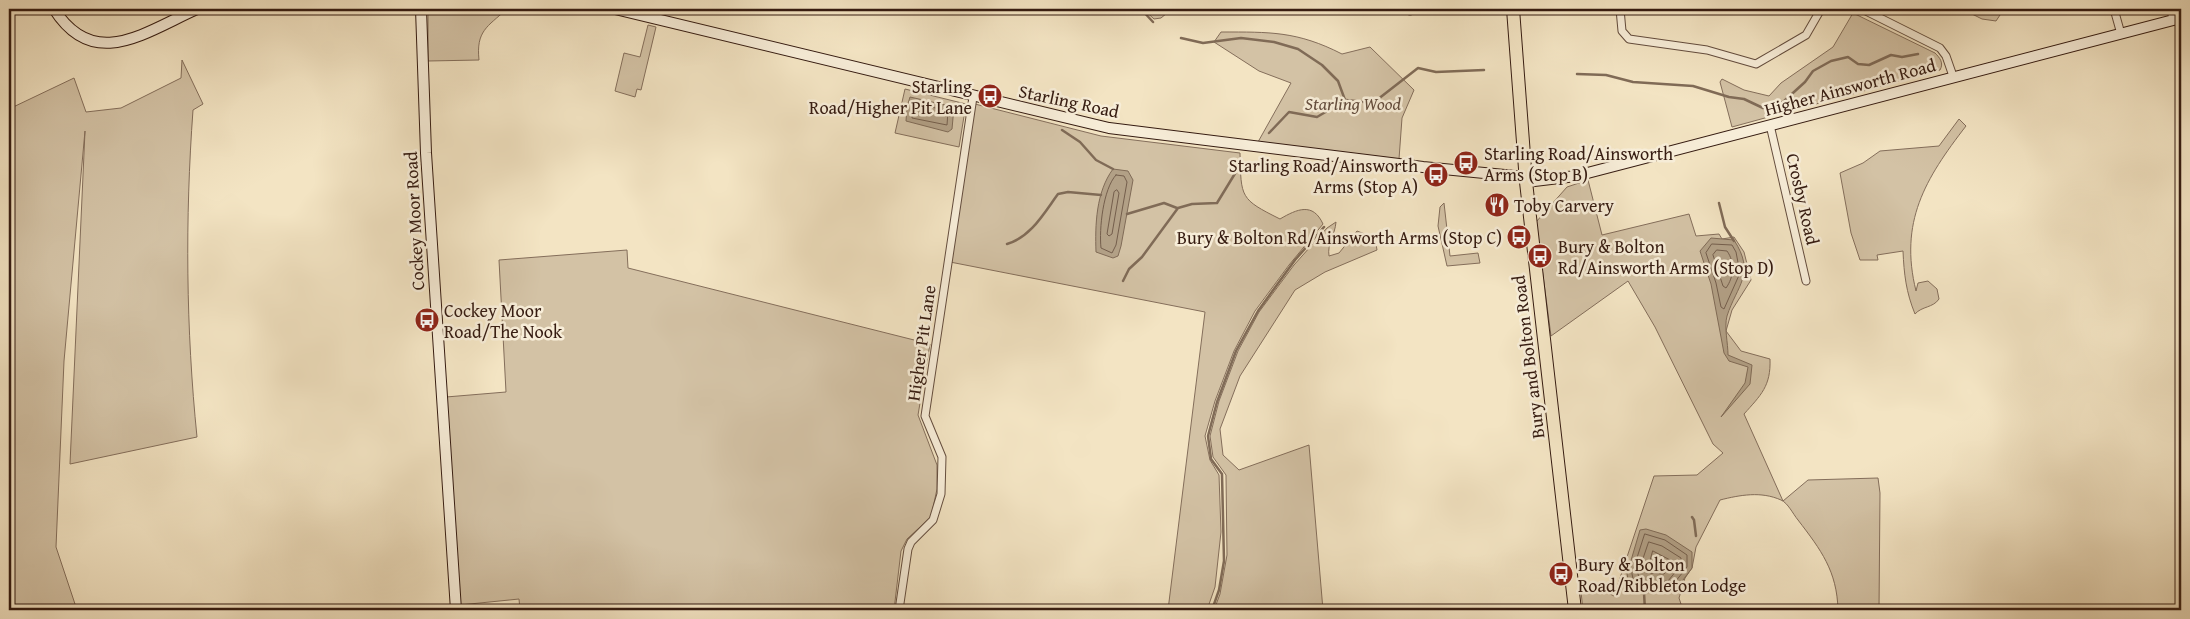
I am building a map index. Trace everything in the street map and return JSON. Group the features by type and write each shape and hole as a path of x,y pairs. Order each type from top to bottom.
{"highway":[{"name":"Bury and Bolton Road","path":"1513,9 1525,179 1575,610"}],"main road":[{"path":"54,9 61,20 79,37 99,44 125,40 197,9"},
{"name":"Cockey Moor Road","path":"421,9 428,173 456,610"},
{"name":"Starling Road","path":"615,9 973,97 1109,128 1525,179"},
{"name":"Higher Ainsworth Road","path":"1525,179 1576,176 1953,76 2178,19"}],"street":[{"path":"1620,9 1622,31 1629,39 1707,50 1756,64 1806,35 1821,9"},
{"path":"1862,9 1940,48 1946,56 1953,76"},
{"path":"2114,9 2121,34"},
{"path":"2170,9 2178,19"},
{"name":"Higher Pit Lane","path":"899,610 908,549 911,542 933,520 941,494 942,457 926,416 973,97"},
{"name":"Crosby Road","path":"1770,125 1806,281"}],"green space":[{"path":"428,9 457,9 475,13 475,9 507,9 484,30 479,42 479,60 428,61"},
{"path":"1143,9 1172,9 1161,18 1154,19"},
{"path":"1962,9 2004,9 1996,21 1982,19"},
{"path":"1853,13 1935,53 1941,61 1940,70 1732,127 1720,82 1722,79 1744,90 1769,96 1781,83 1833,47"},
{"path":"648,25 656,27 641,90 637,89 635,97 615,91 624,53 640,57"},
{"name":"Starling Wood","path":"1221,32 1283,34 1326,46 1342,54 1370,47 1414,90 1402,118 1399,159 1258,142 1291,83 1259,71 1214,42"},
{"path":"182,60 203,104 193,110 188,233 189,315 197,437 70,464 85,131 64,361 56,547 77,610 9,610 9,109 74,78 86,112 121,108 181,78"},
{"path":"905,89 966,104 959,147 895,133"},
{"path":"975,104 1101,136 1240,153 1241,179 1245,195 1257,207 1280,219 1298,210 1309,210 1319,217 1323,224 1289,265 1255,311 1234,351 1215,401 1205,436 1210,460 1219,475 1221,532 1215,587 1207,610 1168,610 1205,312 950,262"},
{"path":"1959,119 1966,126 1951,145 1928,183 1919,202 1914,222 1911,244 1916,291 1918,283 1928,281 1937,289 1939,299 1934,304 1915,314 1906,283 1903,251 1877,255 1878,260 1860,260 1851,233 1840,173 1863,163 1880,151 1939,146"},
{"path":"1588,180 1602,235 1689,214 1696,236 1719,234 1722,239 1734,237 1744,252 1751,280 1732,310 1726,331 1741,351 1770,359 1769,376 1764,390 1744,414 1783,501 1758,495 1743,495 1720,500 1696,547 1692,568 1685,578 1679,598 1683,610 1583,610 1581,592 1602,590 1614,596 1654,476 1697,475 1723,453 1713,444 1655,327 1628,281 1551,336 1536,222 1567,187"},
{"path":"1444,203 1450,256 1478,253 1480,263 1447,266 1438,226 1440,207"},
{"path":"1336,222 1329,247 1329,256 1339,253 1357,231 1375,238 1377,250 1325,272 1295,290 1240,376 1220,429 1223,455 1239,470 1309,445 1323,610 1214,610 1220,594 1227,555 1226,475 1213,457 1210,436 1219,401 1238,351 1259,312 1294,265 1327,228"},
{"path":"627,250 628,268 930,344 918,415 937,465 937,489 931,517 907,539 901,551 894,610 520,610 519,599 460,605 446,397 506,392 499,260"},
{"path":"1878,478 1880,493 1879,610 1838,610 1835,584 1831,572 1814,541 1783,501 1808,480"}],"water":[{"path":"910,97 954,107 952,129 948,132 906,121"},
{"path":"1113,169 1128,171 1133,180 1121,246 1118,256 1113,258 1096,252 1096,220 1103,188"},
{"path":"1711,238 1734,240 1744,262 1742,279 1727,316 1726,330 1728,355 1752,365 1750,384 1721,417 1745,383 1748,367 1729,361 1724,353 1711,284 1700,251"},
{"path":"1646,529 1666,535 1692,552 1692,568 1674,592 1631,593 1627,574 1640,530"}],"waterway":[{"path":"1141,9 1153,22"},
{"path":"1181,38 1203,43 1241,38 1274,42 1298,49 1322,65 1338,81 1345,100"},
{"path":"1577,74 1606,75 1633,82 1693,86 1729,97 1744,99 1763,108 1783,102 1805,82 1813,71 1831,61 1848,57 1858,64 1869,65 1891,55 1902,57 1918,54"},
{"path":"1269,133 1289,112 1317,117 1346,100 1373,103 1418,68 1436,72 1484,70"},
{"path":"1062,130 1080,142 1096,160 1113,169"},
{"path":"1123,281 1129,269 1142,257 1178,208 1192,204 1217,203 1239,167"},
{"path":"1007,244 1016,241 1030,230 1058,194 1068,192 1101,195"},
{"path":"1127,214 1164,203 1177,208"},
{"path":"1719,203 1725,227 1734,241"},
{"path":"1212,610 1219,590 1224,561 1222,474 1211,459 1208,436 1217,402 1236,351 1258,311 1295,260 1324,227"},
{"path":"1692,517 1696,536"},
{"path":"1644,593 1645,610"}],"place":[{"name":"Starling Road/Higher Pit Lane","path":"990,96"},
{"name":"Starling Road/Ainsworth Arms (Stop B)","path":"1466,163"},
{"name":"Starling Road/Ainsworth Arms (Stop A)","path":"1436,175"},
{"name":"Toby Carvery","path":"1497,205"},
{"name":"Bury & Bolton Rd/Ainsworth Arms (Stop C)","path":"1519,237"},
{"name":"Bury & Bolton Rd/Ainsworth Arms (Stop D)","path":"1540,256"},
{"name":"Cockey Moor Road/The Nook","path":"427,320"},
{"name":"Bury & Bolton Road/Ribbleton Lodge","path":"1561,574"}]}
